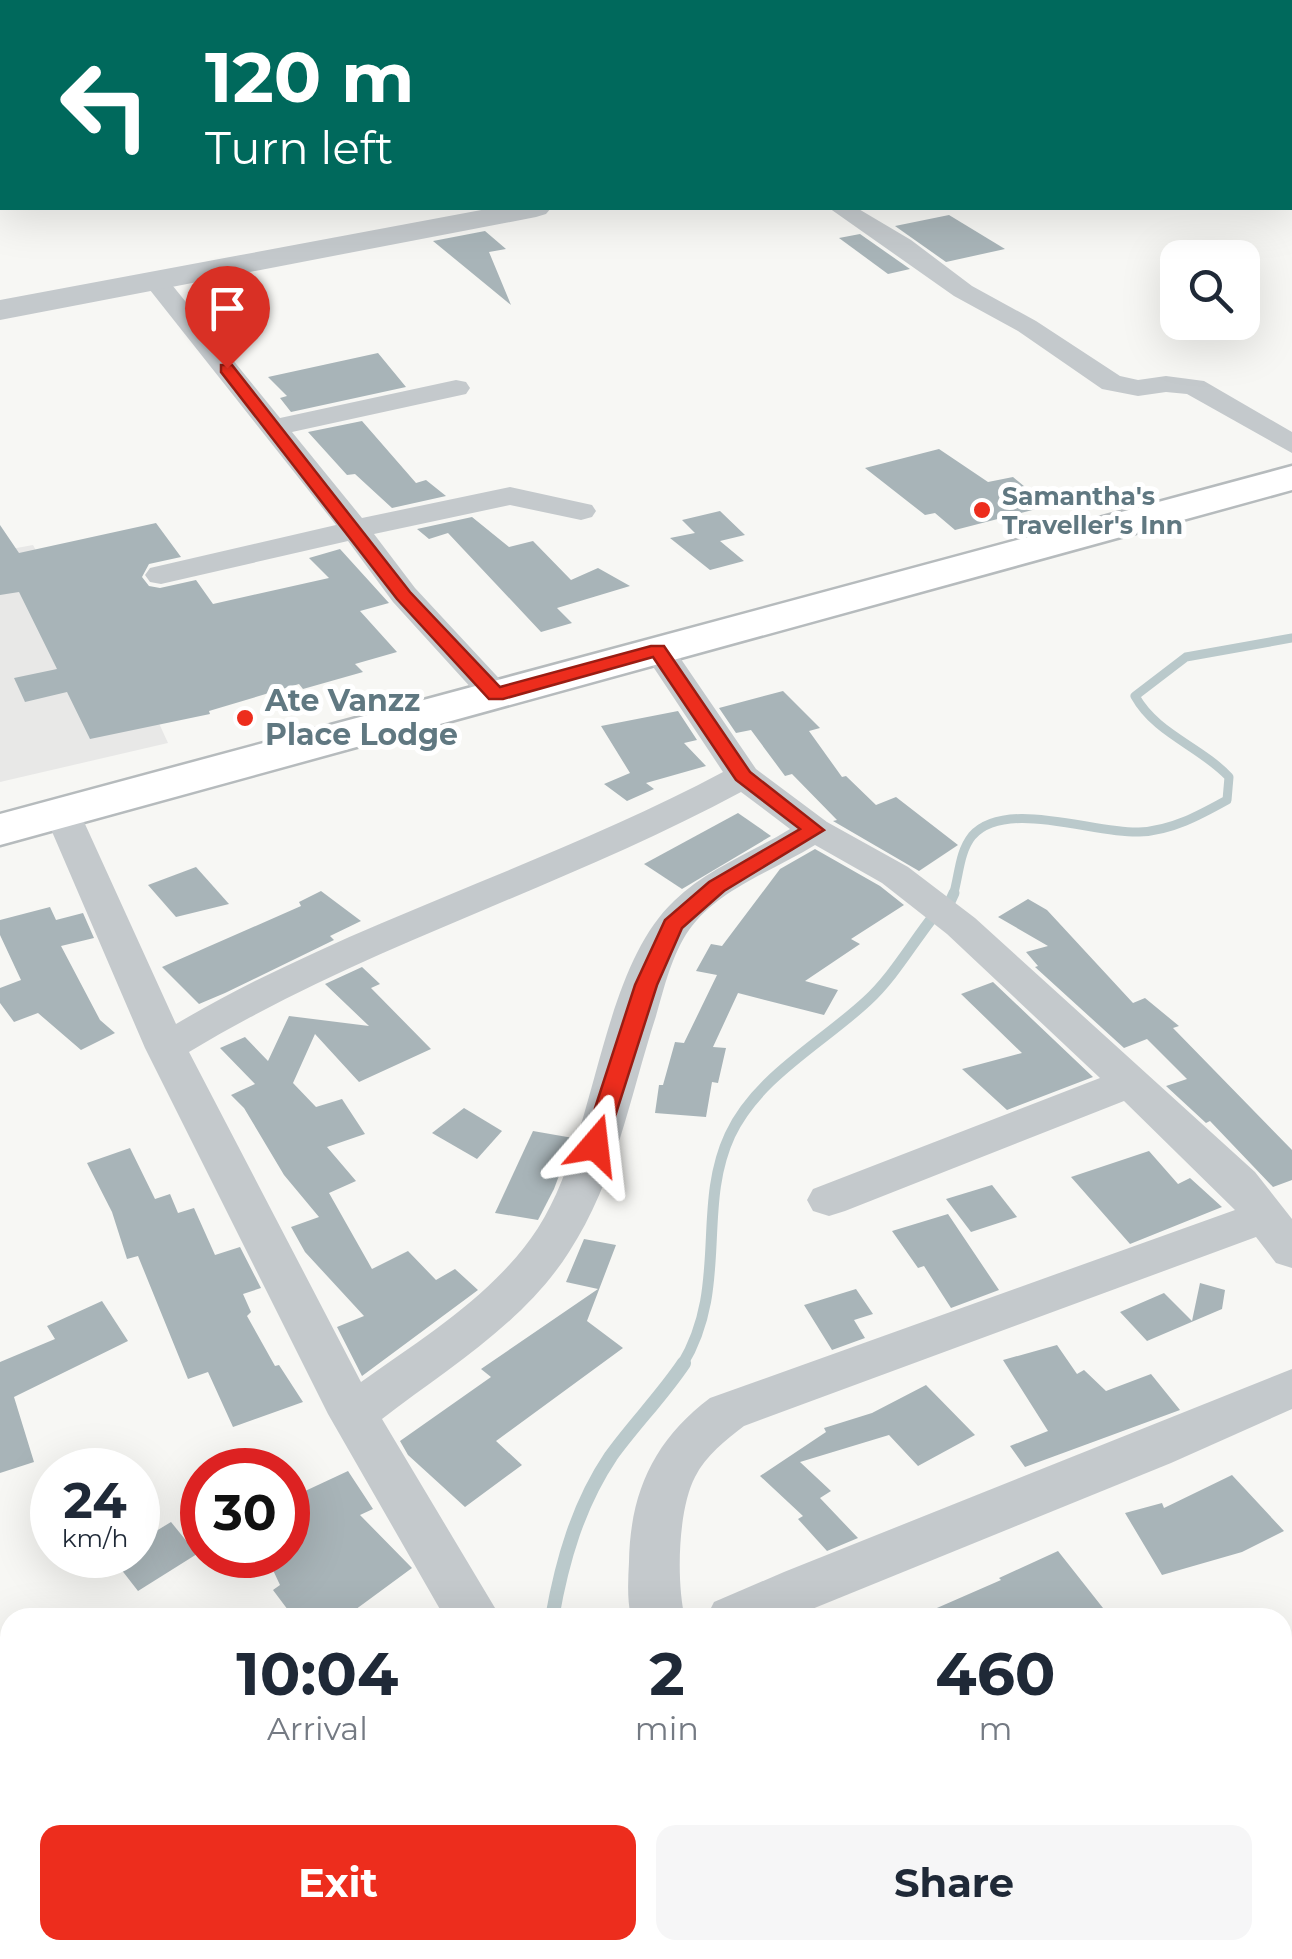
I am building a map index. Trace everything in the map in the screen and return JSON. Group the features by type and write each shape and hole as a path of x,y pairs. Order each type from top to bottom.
{"highway":[{"path":"0,830 1289,473"}],"street":[{"path":"0,310 525,210"},
{"path":"844,210 902,245 964,291 1027,326 1112,383 1138,388 1166,384 1194,387 1289,473"},
{"path":"154,280 275,427 404,596 496,694"},
{"path":"275,427 456,388"},
{"path":"161,574 510,496 582,512"},
{"path":"658,650 743,776 814,830 896,875 936,907 1239,1183 1279,1233 726,1412 703,1428 681,1456 662,1491 654,1522 658,1608"},
{"path":"166,1048 232,1007 350,948 593,853 743,776"},
{"path":"62,814 166,1048 352,1414 468,1608"},
{"path":"352,1414 487,1310 525,1276 554,1241 595,1145 639,1004 673,924 716,886 814,830"},
{"path":"829,1200 1130,1083"},
{"path":"755,1608 820,1578 1212,1426 1292,1388"}],"shaded area":[{"path":"33,545 48,573 87,566 168,743 0,782 0,551"}],"building":[{"path":"949,215 1005,249 946,262 895,226"},
{"path":"485,231 506,249 489,252 511,305 433,241"},
{"path":"860,234 910,269 888,274 839,238"},
{"path":"378,353 406,387 291,412 280,398 287,396 268,377"},
{"path":"362,421 416,483 426,480 446,496 392,508 355,474 347,475 308,432"},
{"path":"939,449 988,482 1013,477 1048,506 955,530 935,513 925,515 865,468"},
{"path":"720,511 745,535 720,541 744,561 710,570 670,538 695,533 682,520"},
{"path":"472,517 509,547 533,541 571,580 598,568 630,586 557,608 572,623 541,632 448,533 429,539 417,529"},
{"path":"156,523 181,557 149,564 142,577 149,586 160,588 196,580 213,604 329,578 309,558 340,549 389,603 360,611 397,652 355,664 363,672 303,689 299,684 209,711 210,714 90,739 67,692 25,702 14,678 57,669 19,592 0,595 0,525 19,553"},
{"path":"783,691 820,728 809,731 842,777 846,776 876,805 896,797 958,845 919,871 833,821 837,820 792,774 785,776 751,730 736,733 719,708"},
{"path":"678,711 697,740 684,743 706,766 646,783 654,789 627,801 604,784 630,773 601,726"},
{"path":"738,813 771,836 682,889 644,864"},
{"path":"815,849 880,886 904,905 851,939 860,944 805,981 838,990 824,1015 738,993 713,1047 726,1048 718,1083 712,1082 706,1117 655,1113 659,1085 663,1085 675,1042 684,1043 717,975 696,971 711,944 722,946 780,869"},
{"path":"196,867 229,904 176,917 148,885"},
{"path":"321,891 361,921 330,936 334,940 225,993 199,1004 162,967 301,906 299,902"},
{"path":"1028,899 1047,910 1133,1003 1145,998 1179,1026 1173,1028 1292,1150 1292,1180 1273,1187 1210,1121 1206,1123 1166,1086 1187,1079 1147,1039 1124,1048 1035,967 1038,966 1026,952 1048,946 998,917"},
{"path":"50,907 56,920 83,913 94,938 61,946 100,1020 115,1033 81,1050 38,1013 14,1022 0,1003 0,988 21,980 0,935 0,920"},
{"path":"362,967 380,984 371,988 431,1049 359,1082 315,1034 293,1083 316,1107 342,1099 365,1134 327,1147 356,1181 329,1193 372,1269 408,1251 436,1280 455,1269 478,1290 362,1376 337,1327 364,1316 305,1252 291,1227 319,1217 284,1175 244,1108 231,1095 255,1084 220,1048 245,1037 268,1061 289,1016 369,1026 325,984"},
{"path":"993,982 1093,1077 1007,1110 962,1069 1022,1053 961,994"},
{"path":"464,1108 502,1131 477,1159 432,1133"},
{"path":"533,1131 573,1138 554,1189 538,1220 495,1213"},
{"path":"130,1148 155,1199 170,1194 178,1213 194,1208 215,1255 240,1247 261,1288 243,1294 251,1312 247,1316 275,1366 279,1365 303,1402 233,1427 208,1372 188,1379 138,1256 127,1259 112,1212 87,1163"},
{"path":"1149,1151 1178,1184 1190,1178 1222,1207 1130,1244 1071,1177"},
{"path":"992,1185 1017,1217 971,1232 946,1199"},
{"path":"948,1214 999,1290 951,1308 924,1266 918,1268 892,1231"},
{"path":"584,1239 616,1245 587,1321 623,1348 496,1441 522,1465 465,1507 408,1455 400,1441 491,1377 481,1369 598,1289 566,1282"},
{"path":"1200,1283 1225,1290 1222,1309 1147,1341 1120,1312 1164,1293 1192,1321"},
{"path":"856,1289 873,1314 854,1320 865,1338 832,1350 804,1305"},
{"path":"102,1301 128,1341 14,1397 30,1449 30,1463 0,1473 0,1362 55,1339 47,1326"},
{"path":"1057,1345 1077,1374 1084,1370 1106,1391 1151,1374 1180,1410 1025,1467 1010,1446 1048,1431 1003,1360"},
{"path":"926,1385 975,1435 918,1466 889,1435 800,1462 831,1491 820,1498 858,1538 827,1551 798,1519 803,1516 760,1476 826,1432 824,1428 872,1413"},
{"path":"348,1471 373,1509 360,1515 412,1568 358,1608 286,1608 273,1590 280,1585 277,1578 310,1578 310,1489"},
{"path":"1232,1475 1284,1531 1242,1552 1162,1575 1125,1513 1162,1503 1164,1508"},
{"path":"171,1522 180,1533 180,1565 160,1577 160,1529"},
{"path":"1058,1551 1103,1608 937,1608"},
{"path":"128,1578 159,1578 138,1591"}],"waterway":[{"path":"953,894 968,842 987,825 1028,819 1151,831 1185,821 1227,800 1229,777 1154,720 1135,696 1186,657 1292,638"},
{"path":"949,904 953,894"},
{"path":"682,1365 705,1307 715,1191 730,1135 742,1114 773,1078 876,992 933,917"},
{"path":"554,1608 566,1555 599,1475 684,1363"}],"place":[{"name":"Samantha's Traveller's Inn","path":"982,510"},
{"name":"Ate Vanzz Place Lodge","path":"245,718"}],"route":[{"path":"227,368 404,596 496,694 658,650 743,776 814,830 716,886 673,924 646,985 595,1145"}]}
